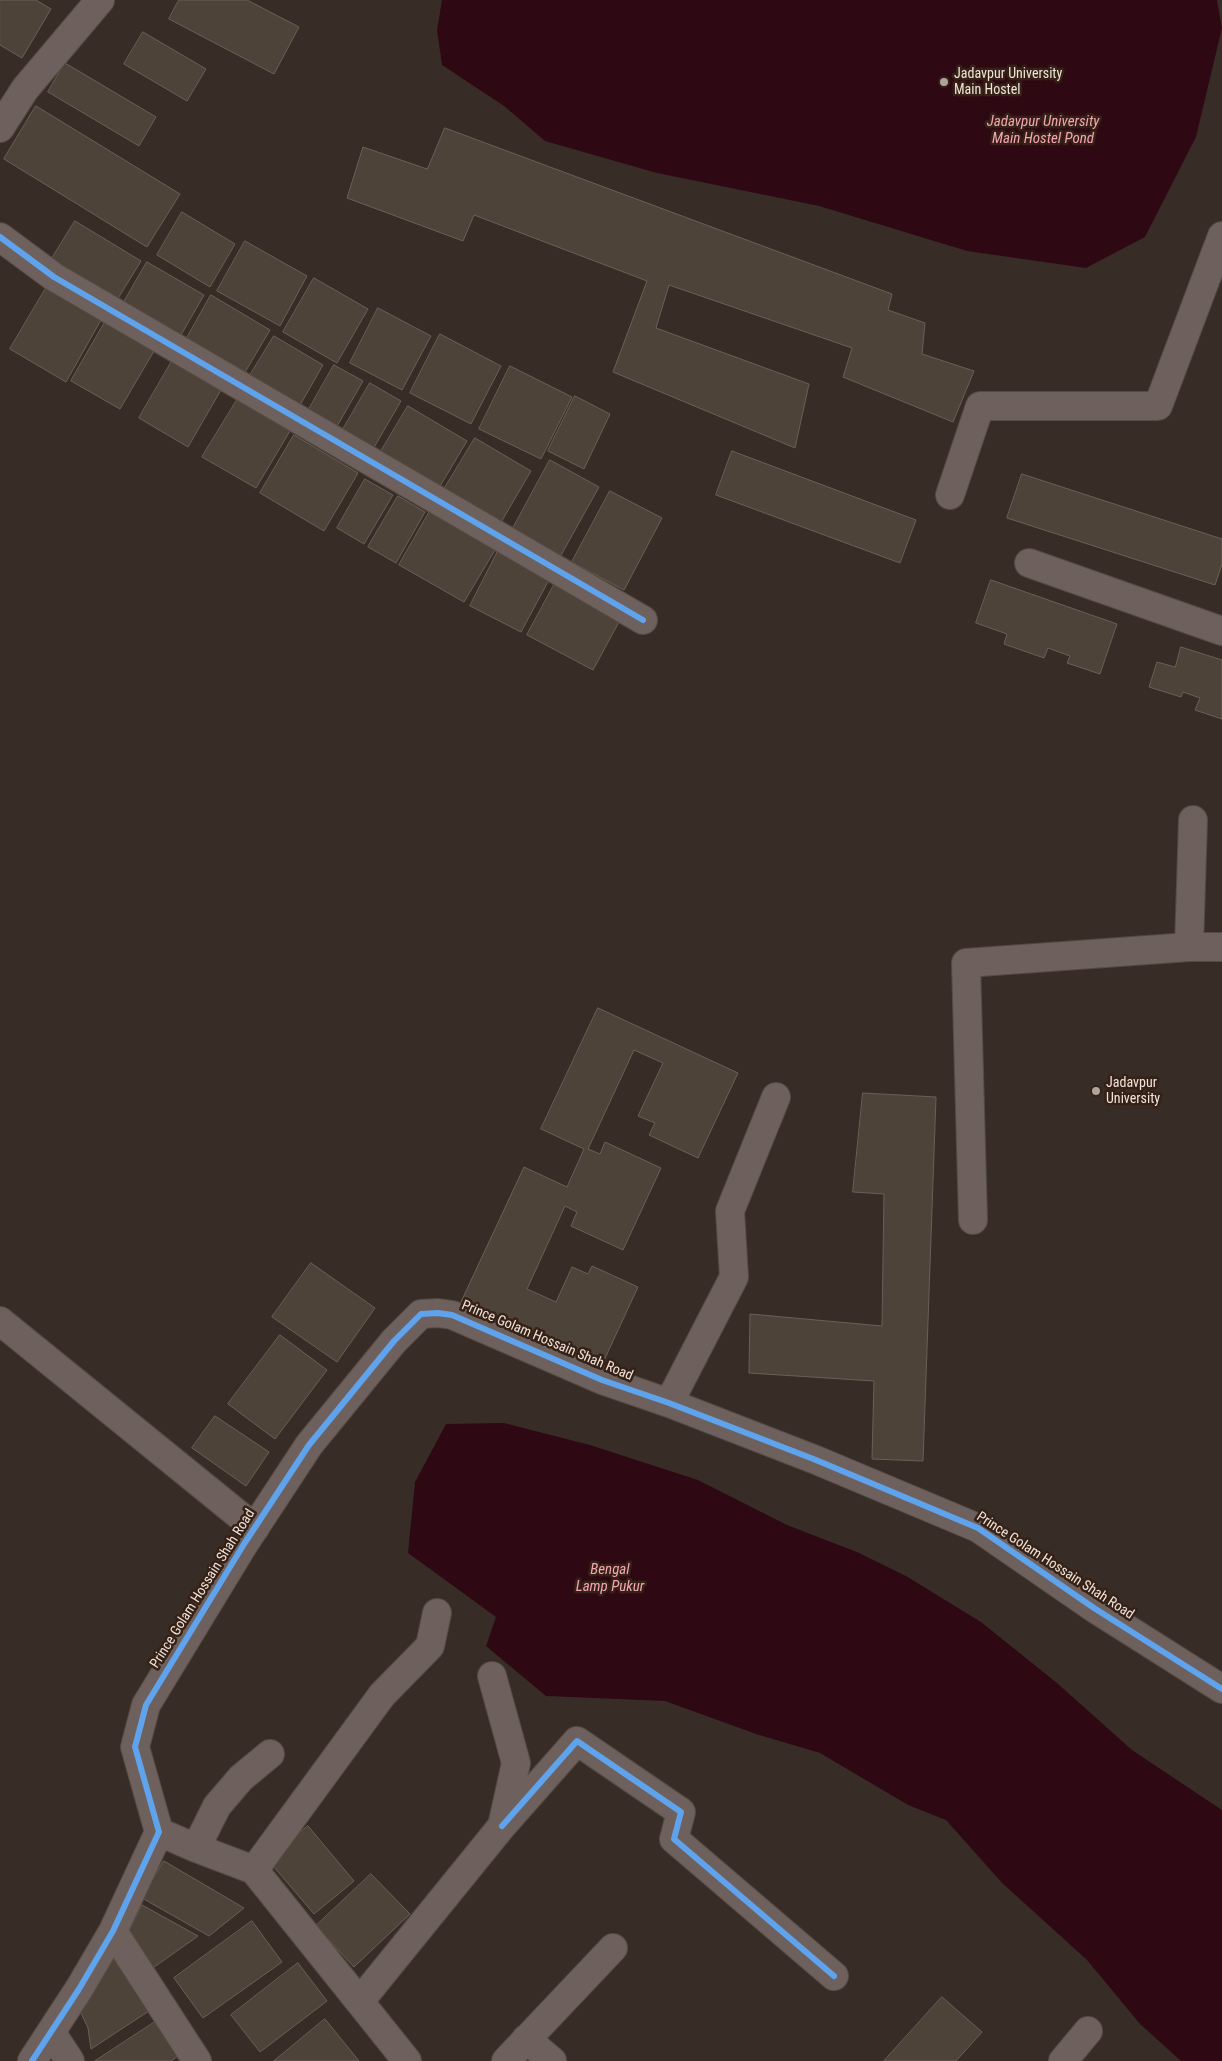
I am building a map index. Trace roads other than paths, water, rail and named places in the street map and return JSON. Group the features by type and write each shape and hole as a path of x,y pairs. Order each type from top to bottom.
{"street":[{"path":"1,123 88,3"},
{"path":"950,495 980,406 1158,406 1222,236"},
{"path":"0,237 54,277 643,620"},
{"path":"1029,563 1222,631"},
{"path":"1188,947 1193,820"},
{"path":"973,1220 966,963 1188,947 1222,948"},
{"path":"669,1403 734,1277 730,1211 776,1097"},
{"name":"Prince Golam Hossain Shah Road","path":"159,1832 135,1747 146,1705 255,1528 309,1445 394,1341 421,1314 438,1313 452,1315 602,1380 669,1403 816,1460 978,1528 1094,1608 1222,1690"},
{"path":"0,1321 255,1528"},
{"path":"254,1870 382,1695 430,1646 437,1613"},
{"path":"492,1676 516,1763 502,1826"},
{"path":"360,2001 502,1826 577,1741 681,1812 674,1839 834,1976"},
{"path":"196,1848 217,1806 241,1778 270,1754"},
{"path":"32,2061 79,1989 113,1931 159,1832 254,1870 407,2061"},
{"path":"113,1931 197,2061"},
{"path":"506,2061 613,1948"},
{"path":"1063,2061 1088,2031"},
{"path":"51,2032 70,2061"},
{"path":"526,2040 552,2061"}],"water":[{"name":"Jadavpur University Main Hostel Pond","path":"442,0 1217,0 1222,28 1196,137 1145,237 1086,268 967,251 819,206 657,173 545,141 504,106 442,65 437,30"},
{"name":"Bengal Lamp Pukur","path":"504,1423 590,1445 698,1480 787,1525 857,1552 906,1576 981,1622 1057,1683 1132,1750 1222,1810 1222,2061 1181,2061 1140,2024 1087,1960 1002,1883 946,1820 908,1805 820,1753 756,1734 665,1701 546,1696 486,1646 496,1617 408,1553 415,1482 446,1424"}],"place":[{"name":"Jadavpur University Main Hostel","path":"944,82"},
{"name":"Jadavpur University","path":"1096,1091"}]}
